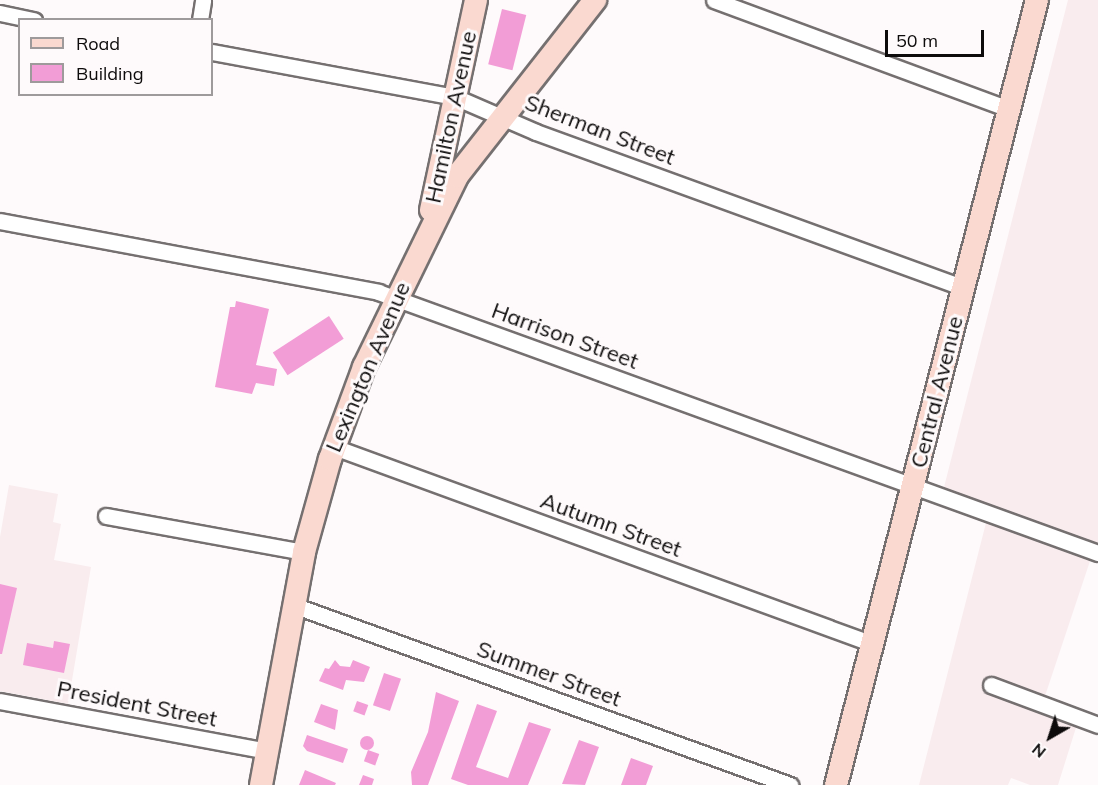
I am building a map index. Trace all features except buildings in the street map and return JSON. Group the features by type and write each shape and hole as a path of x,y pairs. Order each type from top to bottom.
{"main road":[{"name":"Hamilton Avenue","path":"426,234 476,0"},
{"name":"Lexington Avenue","path":"261,785 304,552 334,447 396,298 457,176 595,0"},
{"name":"Central Avenue","path":"837,785 1037,0"}],"street":[{"path":"200,18 203,0"},
{"path":"714,0 1009,109"},
{"path":"0,13 24,18"},
{"name":"Sherman Street","path":"213,52 455,97 963,287"},
{"name":"Harrison Street","path":"0,221 396,298 1098,553"},
{"name":"Autumn Street","path":"334,447 873,644"},
{"path":"106,516 304,552"},
{"name":"Summer Street","path":"293,605 790,785"},
{"path":"991,685 1098,725"},
{"name":"President Street","path":"0,701 266,751"}],"shaded area":[{"path":"1068,0 1098,0 1098,553 1093,552 1043,702 1079,718 1058,785 1030,785 1011,778 1008,785 919,785 988,515 941,499"},
{"path":"9,485 58,494 53,522 61,524 54,560 91,567 68,704 0,691 0,537"}]}
